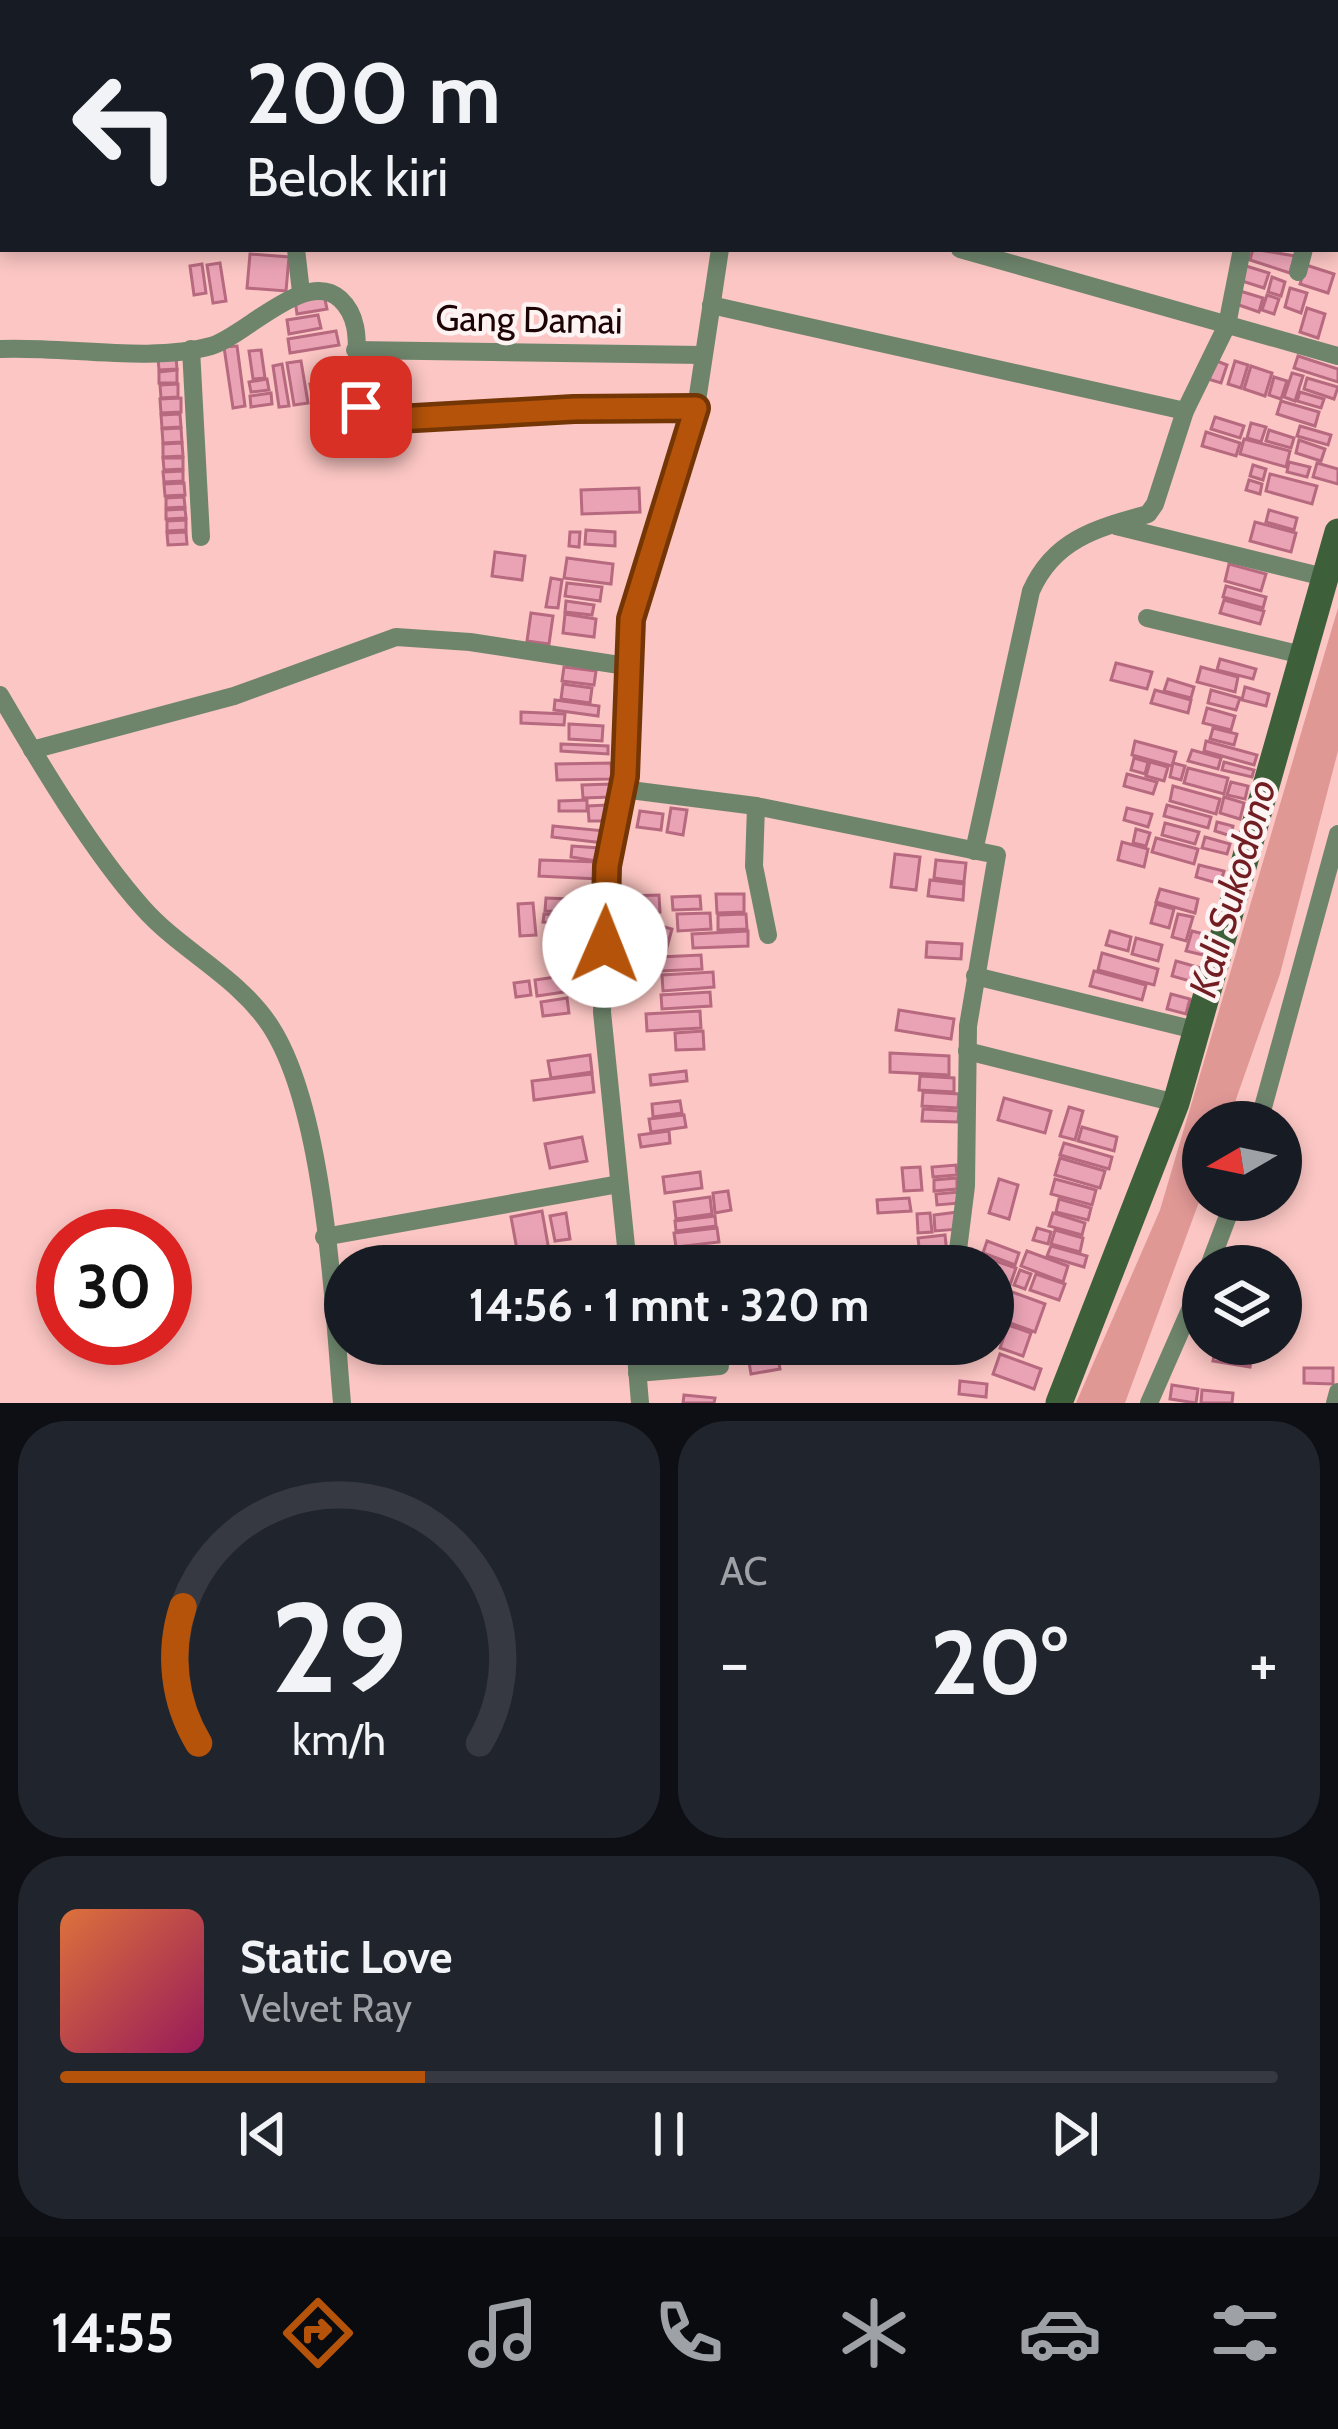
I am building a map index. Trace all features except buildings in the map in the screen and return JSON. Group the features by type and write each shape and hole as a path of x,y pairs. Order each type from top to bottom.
{"main road":[{"path":"1059,1403 1176,1102 1338,532"}],"street":[{"path":"296,252 301,292"},
{"path":"626,1245 602,1012 607,866 622,789 631,619 696,408 720,252"},
{"path":"971,252 1338,356"},
{"path":"974,850 1031,591 1055,553 1106,524 1148,514 1155,504 1185,411 1227,325 1241,252"},
{"path":"1298,272 1303,252"},
{"path":"0,349 190,349 228,339 301,292 322,291 343,301 357,329 361,407 380,420 574,409 696,408"},
{"path":"711,304 1185,411"},
{"path":"190,349 201,537"},
{"name":"Gang Damai","path":"355,350 702,355"},
{"path":"1106,524 1324,577"},
{"path":"1147,618 1303,655"},
{"path":"32,750 234,696 396,637 470,642 626,666"},
{"path":"0,695 32,750 143,908 225,977 270,1025 290,1068 308,1130 342,1403"},
{"path":"622,789 757,806 997,855 967,1051 966,1186 959,1245"},
{"path":"757,806 754,866 768,935"},
{"path":"1266,1101 1329,908 1338,834"},
{"path":"975,976 1195,1030"},
{"path":"967,1051 1176,1102"},
{"path":"324,1238 619,1184"},
{"path":"1149,1403 1182,1328"},
{"path":"636,1365 640,1403"},
{"path":"637,1372 720,1366"},
{"path":"1335,1403 1338,1393"}],"shaded area":[{"path":"1338,608 1338,751 1280,974 1235,1101 1192,1101"},
{"path":"1182,1136 1182,1221 1192,1221 1125,1403 1076,1403 1160,1210"}],"route":[{"path":"361,407 380,420 574,409 696,408 631,619 625,776 607,866 605,945"}],"water label":[{"name":"Kali Sukodono","path":"1232,888"}]}
